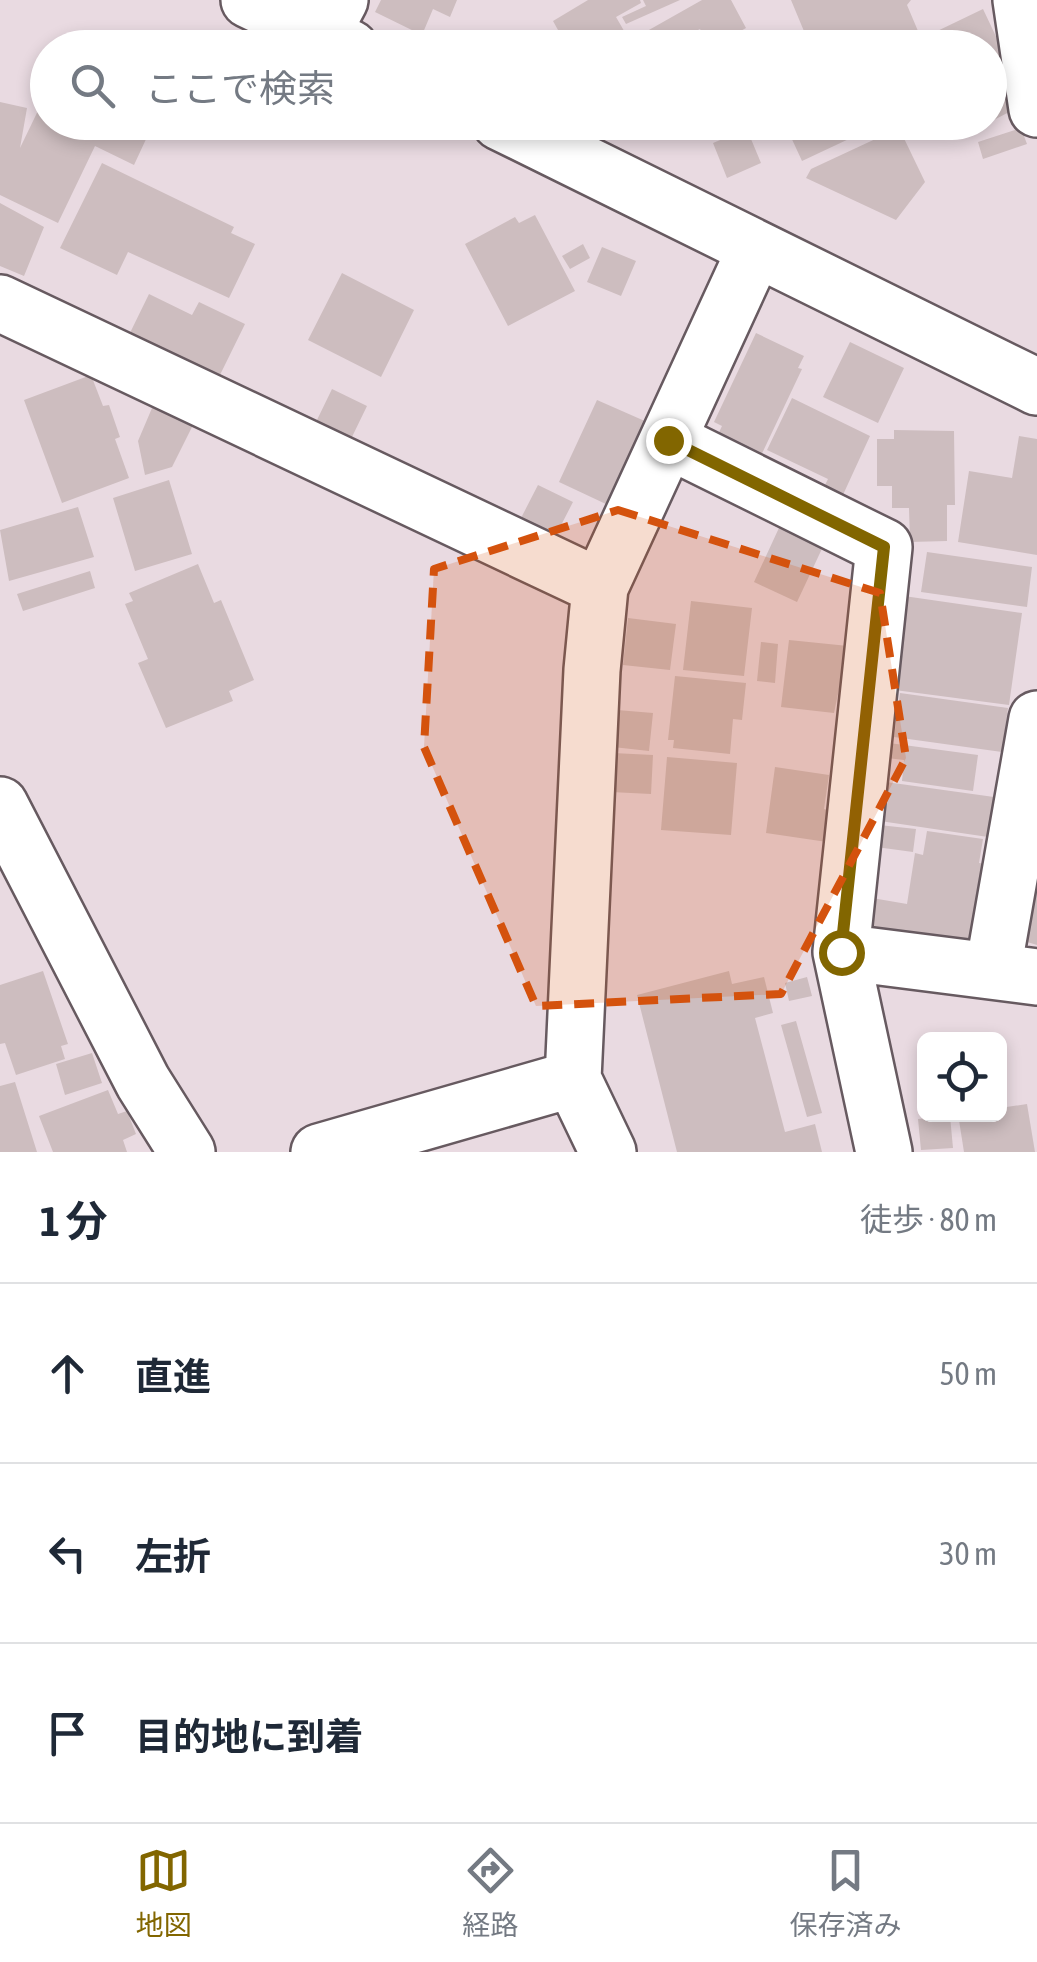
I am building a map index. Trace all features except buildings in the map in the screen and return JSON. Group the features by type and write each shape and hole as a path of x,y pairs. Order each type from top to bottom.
{"street":[{"path":"249,0 337,27"},
{"path":"1021,0 1037,108"},
{"path":"536,140 1037,387"},
{"path":"608,1152 573,1079 592,670 600,587 755,250"},
{"path":"0,303 600,587"},
{"path":"668,440 884,547 841,952 884,1152"},
{"path":"841,952 1015,973 1037,719"},
{"path":"0,805 143,1082 188,1152"},
{"path":"319,1152 573,1079"}],"highlighted area":[{"path":"618,510 880,593 906,758 781,994 536,1006 424,747 434,569"}],"route":[{"path":"668,440 884,547 853,810 841,952"}]}
